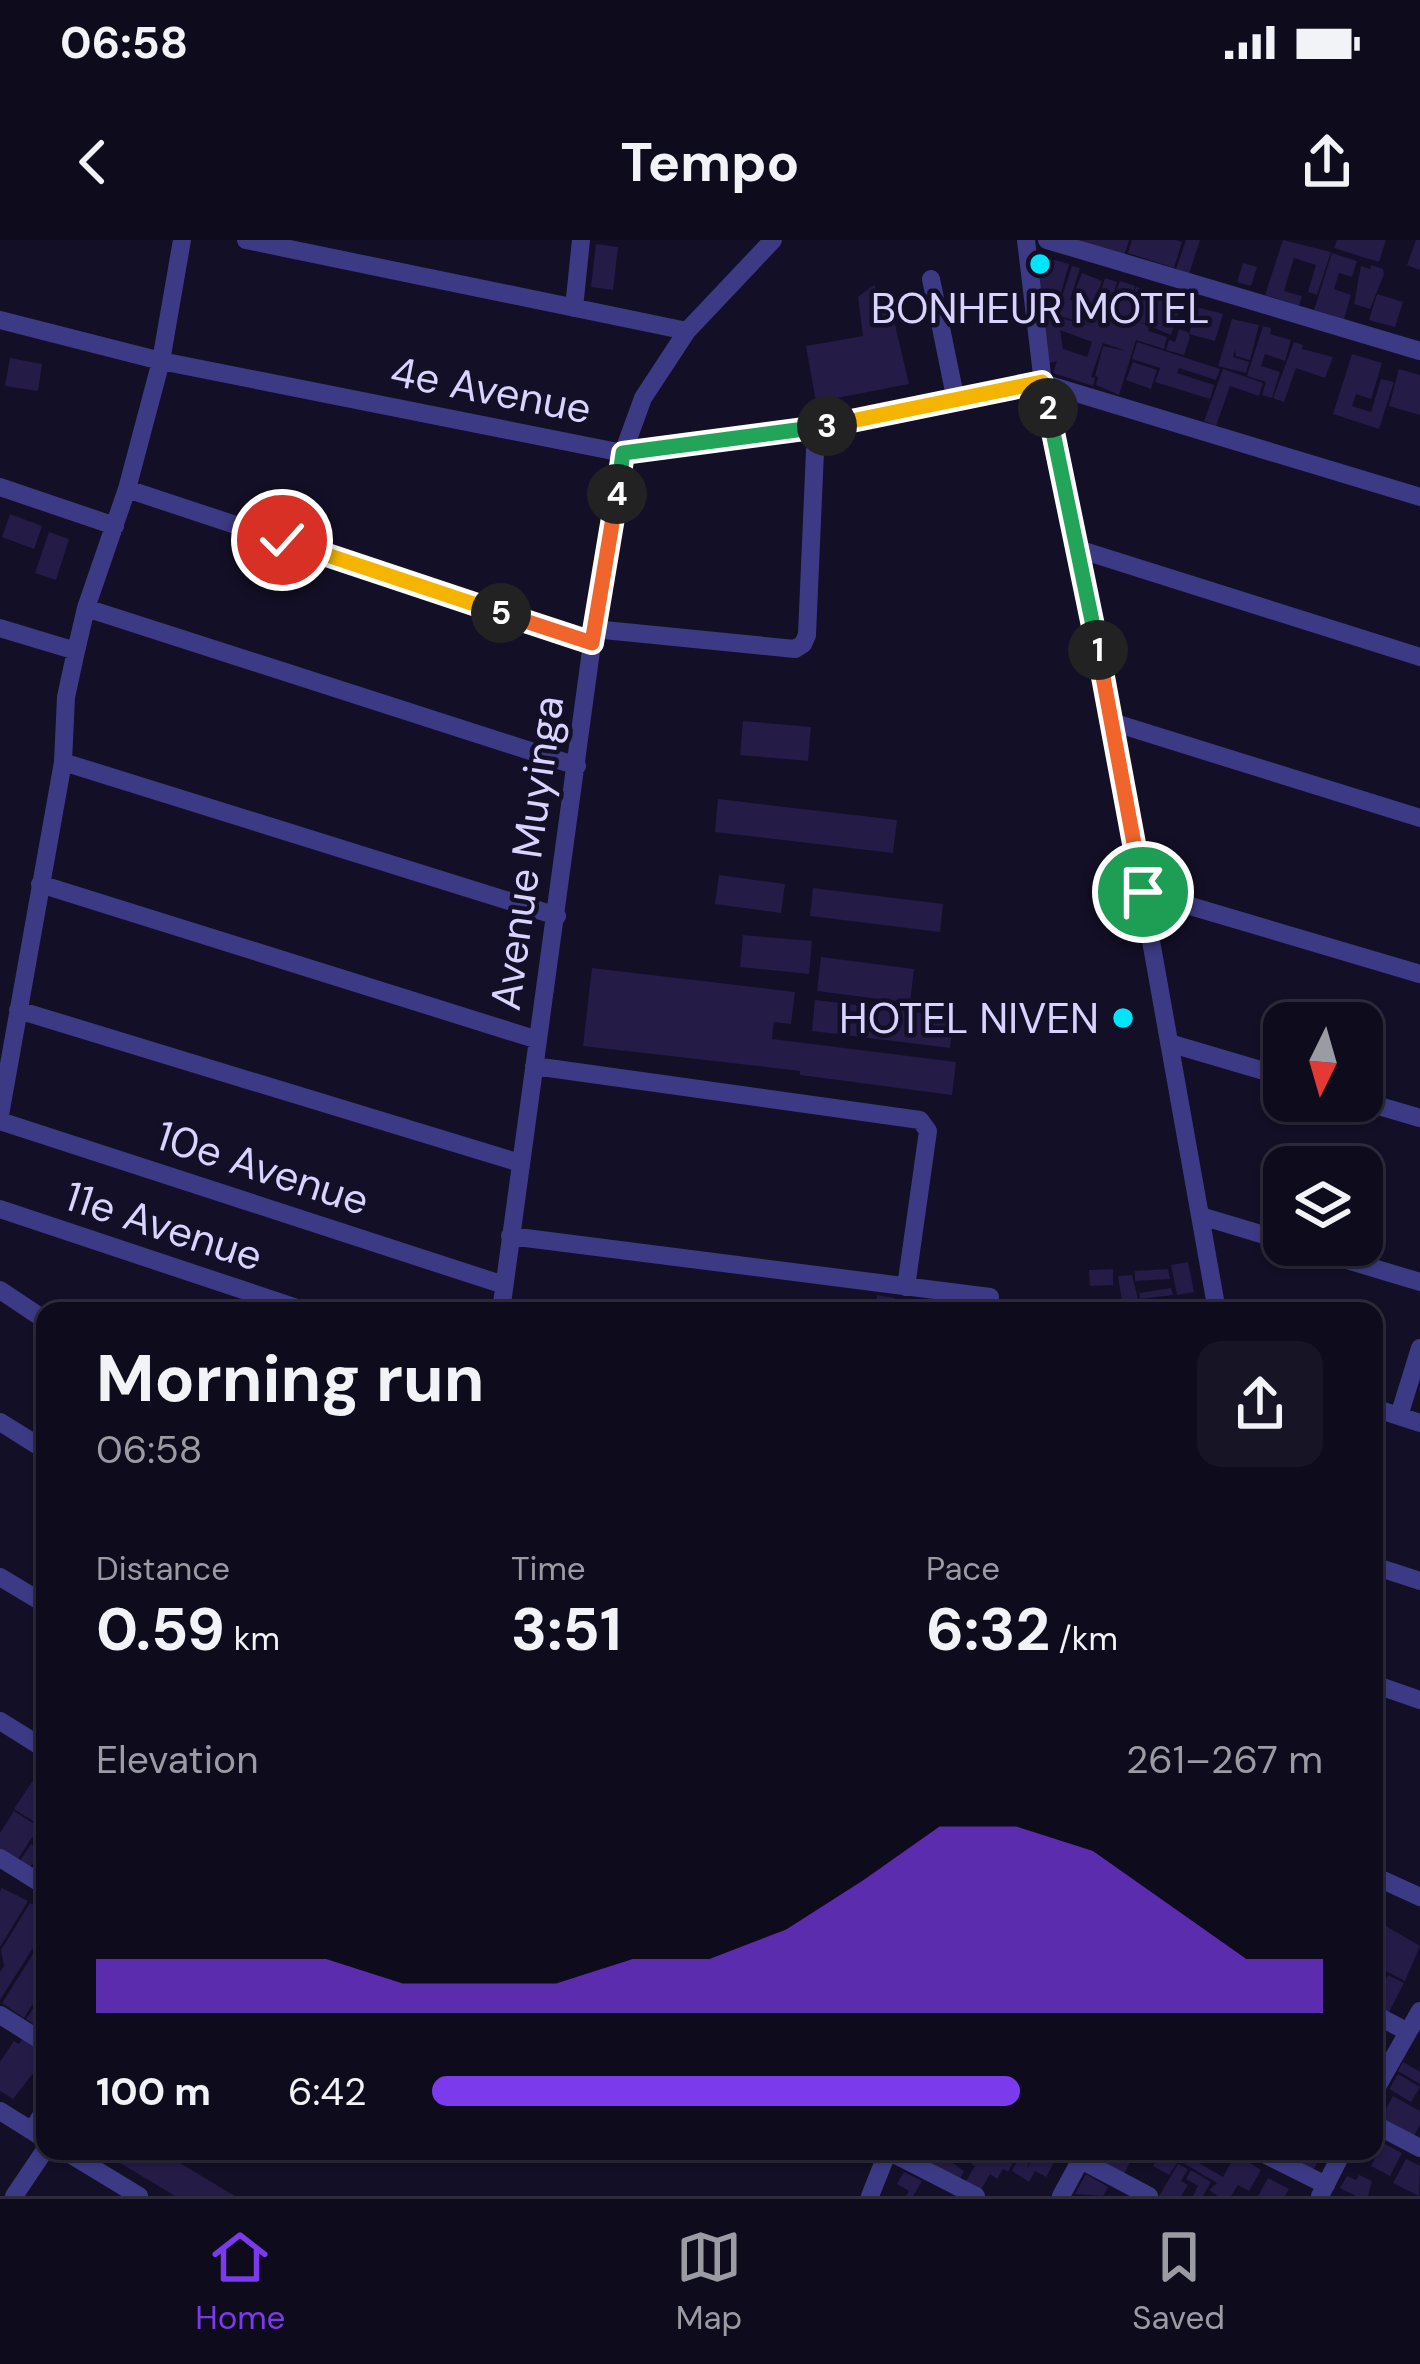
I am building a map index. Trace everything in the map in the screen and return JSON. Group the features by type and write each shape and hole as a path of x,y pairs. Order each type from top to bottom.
{"street":[{"path":"0,1118 63,762 66,697 86,608 127,489 161,361 182,240"},
{"path":"245,240 687,331"},
{"path":"574,308 581,240"},
{"name":"Avenue Muyinga","path":"502,1302 593,636 623,453 643,398 687,331 773,240"},
{"path":"1026,240 1042,382 1112,722 1215,1302"},
{"path":"1047,240 1420,351"},
{"path":"931,279 956,401"},
{"name":"4e Avenue","path":"0,320 161,361 623,453 817,428 1042,382"},
{"path":"1042,382 1420,497"},
{"path":"127,489 593,636 795,649 807,635 817,428"},
{"path":"0,487 115,526"},
{"path":"1078,549 1420,657"},
{"path":"86,608 577,766"},
{"path":"0,628 76,651"},
{"path":"1112,722 1420,818"},
{"path":"63,762 557,916"},
{"path":"40,884 538,1040"},
{"path":"1143,892 1420,974"},
{"path":"18,1010 520,1163"},
{"path":"1168,1043 1263,1071"},
{"path":"534,1066 920,1120 928,1131 906,1287"},
{"path":"1383,1107 1420,1118"},
{"name":"10e Avenue","path":"0,1118 504,1285"},
{"name":"11e Avenue","path":"0,1209 279,1302"},
{"path":"1201,1216 1263,1235"},
{"path":"510,1236 990,1297"},
{"path":"1367,1266 1420,1282"},
{"path":"0,1290 36,1314"},
{"path":"1399,1416 1420,1348"},
{"path":"1383,1411 1420,1423"},
{"path":"0,1422 36,1444"},
{"path":"1383,1569 1420,1581"},
{"path":"0,1577 36,1599"},
{"path":"1383,1687 1420,1700"},
{"path":"0,1721 36,1743"},
{"path":"0,1858 36,1880"},
{"path":"1383,1880 1420,1897"},
{"path":"0,2015 36,2037"},
{"path":"1383,2016 1416,2022 1383,2077"},
{"path":"0,2111 36,2134"},
{"path":"1383,2130 1420,2148"},
{"path":"14,2196 38,2160"},
{"path":"79,2160 139,2196"},
{"path":"870,2196 884,2160"},
{"path":"906,2160 976,2196"},
{"path":"1061,2196 1071,2160"},
{"path":"1080,2160 1150,2196"},
{"path":"1273,2160 1323,2190 1338,2160"}],"building":[{"path":"1080,240 1129,240 1124,256"},
{"path":"1132,240 1182,242 1174,268 1128,253"},
{"path":"1186,240 1200,240 1189,274 1176,269"},
{"path":"1283,240 1331,252 1317,295 1308,292 1316,265 1294,258 1284,291 1302,296 1299,306 1265,295"},
{"path":"1337,240 1386,240 1379,262 1334,248"},
{"path":"1420,240 1420,270 1407,265"},
{"path":"596,244 618,247 613,290 591,287"},
{"path":"1332,253 1357,261 1352,277 1339,273 1334,289 1351,295 1344,319 1314,310"},
{"path":"1042,256 1069,264 1058,304 1033,293"},
{"path":"1243,263 1257,267 1251,286 1237,282"},
{"path":"1371,265 1384,274 1370,309 1354,304 1361,266 1370,269"},
{"path":"1072,266 1080,268 1070,300 1076,300 1073,308 1093,314 1105,278 1117,282 1107,315 1120,281 1135,286 1131,302 1136,287 1176,299 1172,309 1179,312 1171,335 1138,321 1148,331 1167,337 1164,349 1136,340 1119,395 1096,385 1095,376 1103,346 1126,351 1103,343 1091,377 1095,378 1093,386 1053,373 1057,361 1047,364 1035,298 1055,304 1054,323 1055,317 1097,327 1056,315","holes":["1060,330 1092,342 1087,357 1063,349"]},
{"path":"1082,273 1102,281 1092,308 1073,296"},
{"path":"874,285 893,316 909,384 816,402 806,346 863,336 858,297"},
{"path":"1377,294 1403,302 1395,327 1369,320"},
{"path":"1197,307 1223,314 1215,341 1189,334"},
{"path":"1232,319 1259,325 1250,360 1236,356 1235,350 1233,357 1249,362 1246,373 1218,366"},
{"path":"1263,326 1271,328 1270,334 1291,340 1285,361 1265,354 1261,366 1280,372 1272,398 1262,395 1266,382 1247,376"},
{"path":"1179,329 1190,337 1184,355 1166,350"},
{"path":"1137,342 1220,369 1216,380 1179,368 1177,373 1214,385 1210,399 1155,382 1160,368 1132,359"},
{"path":"1294,342 1303,345 1302,349 1333,357 1325,378 1296,368 1284,402 1273,398"},
{"path":"1352,354 1382,363 1371,399 1356,394 1352,406 1371,412 1381,379 1394,382 1379,429 1333,414"},
{"path":"10,358 42,364 38,391 5,386"},
{"path":"1133,362 1157,370 1151,389 1126,380"},
{"path":"1223,369 1263,383 1259,396 1230,386 1216,426 1204,421"},
{"path":"1399,369 1420,375 1420,415 1389,406"},
{"path":"10,514 42,526 34,549 2,537"},
{"path":"49,532 69,539 56,580 35,573"},
{"path":"743,721 811,727 808,761 740,755"},
{"path":"718,799 897,820 893,853 715,832"},
{"path":"719,875 785,884 781,913 715,904"},
{"path":"813,888 943,904 940,932 810,916"},
{"path":"743,935 812,941 809,974 740,967"},
{"path":"821,957 914,969 910,1003 817,991"},
{"path":"592,968 795,992 791,1024 774,1022 772,1039 956,1062 952,1095 800,1075 800,1071 583,1046"},
{"path":"815,1000 954,1017 950,1048 812,1031"},
{"path":"1188,1262 1194,1292 1177,1295 1171,1265"},
{"path":"1113,1269 1113,1285 1090,1286 1089,1270"},
{"path":"1168,1269 1170,1279 1135,1281 1135,1271"},
{"path":"1132,1275 1138,1299 1122,1301 1118,1276"},
{"path":"1171,1288 1173,1295 1140,1299 1139,1293"},
{"path":"877,1295 895,1298 895,1302 877,1302"},
{"path":"36,1776 36,1823 14,1809"},
{"path":"14,1811 36,1825 16,1862 0,1852 0,1833"},
{"path":"31,1844 36,1847 28,1871 18,1864"},
{"path":"0,1891 28,1901 0,1947"},
{"path":"30,1903 36,1906 36,1943 0,2000 1,1950"},
{"path":"1383,1924 1420,1946 1405,1981 1383,1970"},
{"path":"36,1949 36,1999 24,2018 2,2003"},
{"path":"1388,1975 1404,1983 1389,2012 1383,2009"},
{"path":"36,2004 36,2026 26,2019"},
{"path":"22,2039 36,2048 36,2070 13,2099 0,2091 0,2062 14,2041 19,2044"},
{"path":"1403,2062 1420,2072 1420,2084 1398,2071"},
{"path":"1398,2074 1420,2087 1411,2102 1389,2089"},
{"path":"1393,2096 1420,2111 1420,2125 1414,2136 1383,2119"},
{"path":"1383,2143 1402,2153 1390,2176 1371,2166 1374,2160 1383,2160"},
{"path":"1406,2159 1420,2166 1419,2196 1393,2183"},
{"path":"115,2160 175,2160 235,2196 175,2196"},
{"path":"932,2160 949,2160 964,2171 958,2183 929,2167"},
{"path":"973,2160 1014,2161 997,2179 990,2174 978,2195 963,2186 975,2166"},
{"path":"1018,2160 1029,2160 1027,2169 1032,2160 1055,2161 1046,2177 1035,2171 1029,2182 1012,2171"},
{"path":"1093,2160 1131,2160 1123,2176"},
{"path":"1156,2160 1177,2163 1169,2175 1153,2166"},
{"path":"1194,2160 1223,2177 1233,2160 1245,2160 1261,2170 1249,2191 1238,2185 1231,2196 1218,2196 1209,2190 1217,2183 1185,2164"},
{"path":"1287,2160 1319,2160 1311,2174"},
{"path":"1178,2164 1188,2169 1181,2181 1188,2185 1181,2196 1159,2196"},
{"path":"1191,2170 1211,2182 1203,2196 1193,2196 1198,2186 1186,2179"},
{"path":"904,2172 922,2181 913,2196 906,2196 909,2191 897,2184"},
{"path":"1086,2174 1108,2187 1103,2196 1075,2194"},
{"path":"1359,2175 1372,2181 1368,2196 1340,2188 1347,2176 1356,2180"},
{"path":"1268,2178 1289,2189 1285,2196 1258,2196"}],"place":[{"name":"BONHEUR MOTEL","path":"1040,264"},
{"name":"HOTEL NIVEN","path":"1123,1018"}],"route":[{"path":"282,540 592,643 623,453 817,428 1042,382 1143,892"}]}
